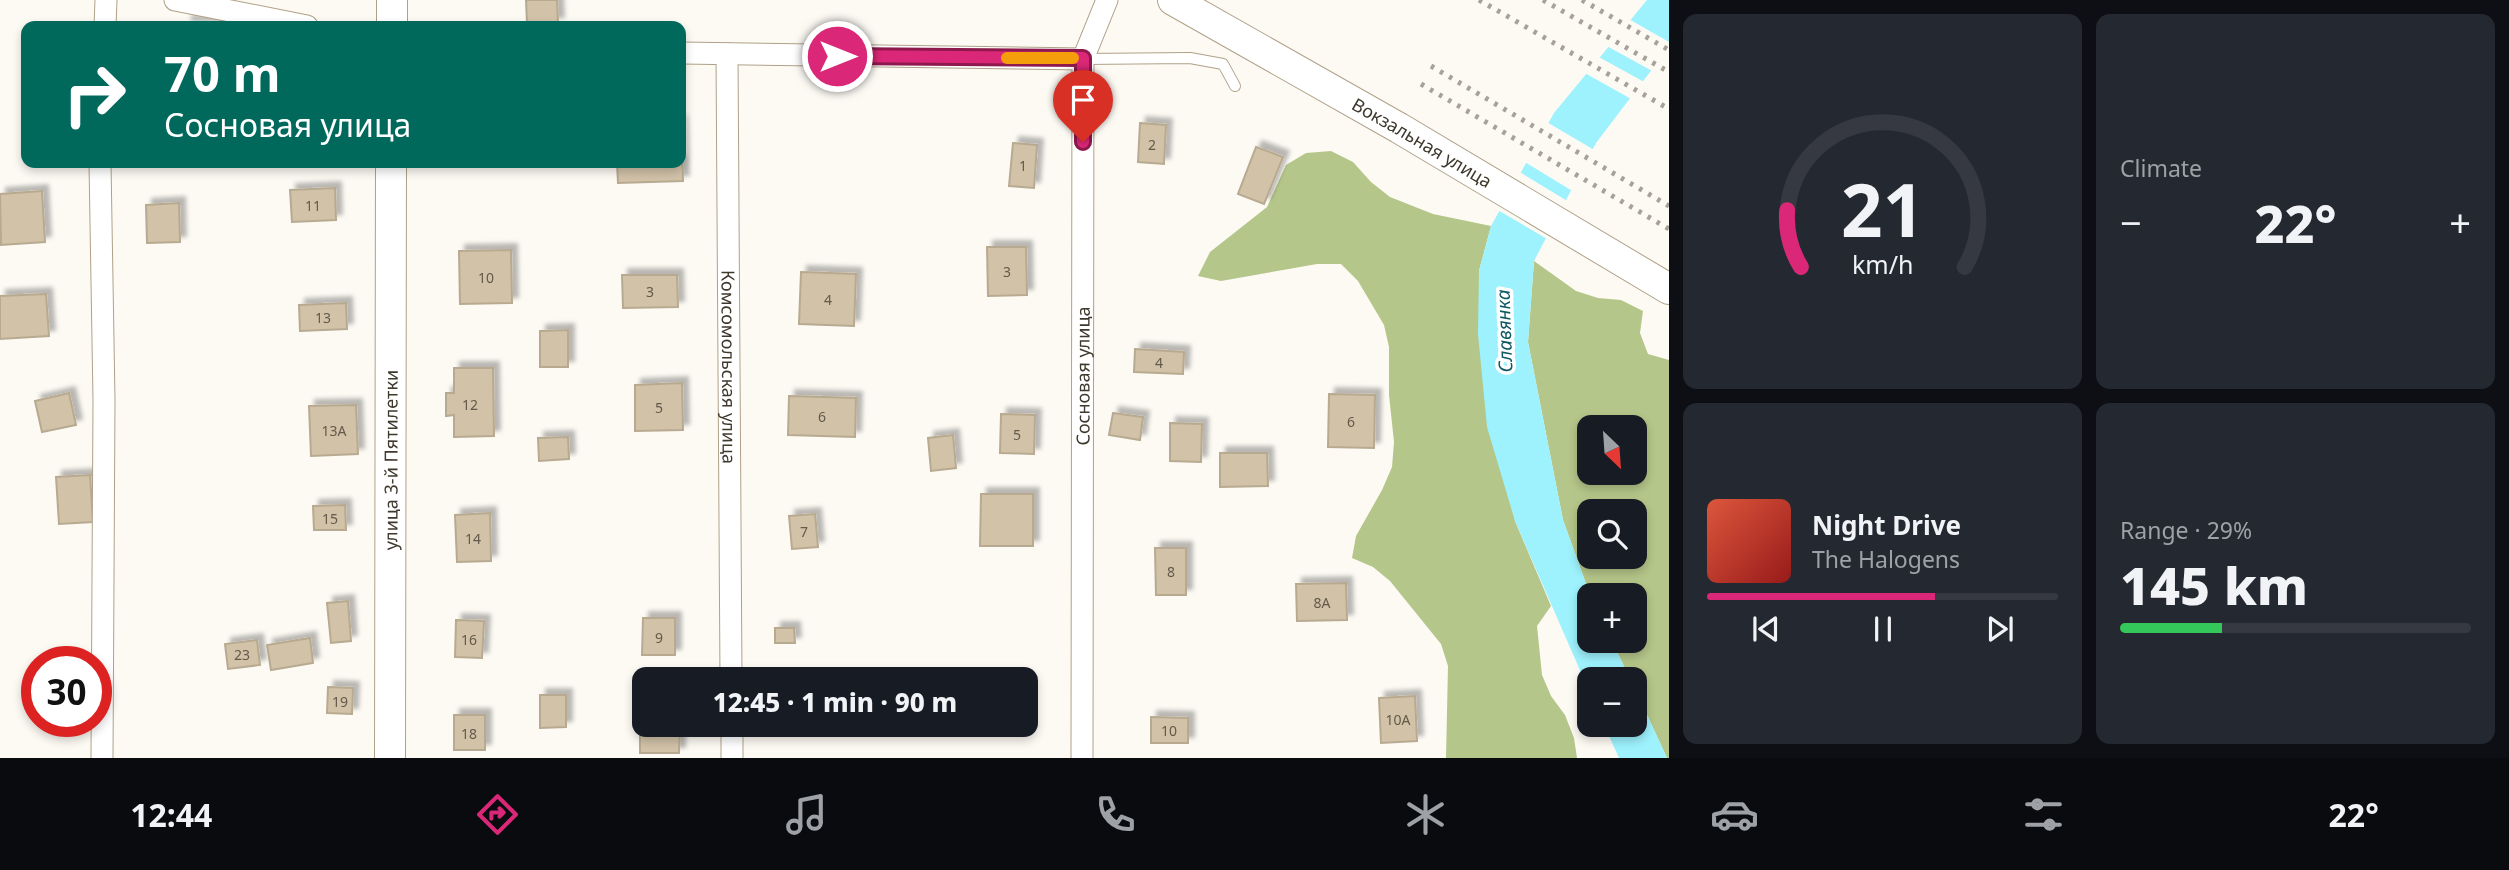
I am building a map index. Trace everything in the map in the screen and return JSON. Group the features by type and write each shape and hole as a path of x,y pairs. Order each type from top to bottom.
{"street":[{"path":"105,21 106,0"},
{"path":"175,0 282,21"},
{"path":"392,0 392,21"},
{"name":"Сосновая улица","path":"1082,758 1083,58 1107,0"},
{"name":"Вокзальная улица","path":"1173,0 1399,128 1662,285"},
{"path":"686,53 1083,58"},
{"name":"Комсомольская улица","path":"727,54 731,667"},
{"path":"100,168 104,400 102,758"},
{"name":"улица 3-й Пятилетки","path":"390,758 391,168"},
{"path":"732,737 732,758"}],"lane":[{"path":"1083,58 1190,58 1223,64 1235,86"}],"green space":[{"path":"1331,151 1353,162 1371,182 1390,197 1433,214 1491,226 1479,271 1515,521 1551,606 1537,626 1542,675 1551,696 1565,715 1574,738 1577,758 1446,758 1448,666 1441,644 1390,581 1373,567 1352,558 1356,536 1392,467 1394,442 1389,395 1389,347 1384,325 1358,281 1341,264 1317,264 1221,281 1198,276 1210,252 1267,207 1286,165 1306,153"},
{"path":"1534,261 1576,291 1598,298 1621,300 1643,311 1640,333 1648,354 1669,360 1669,758 1647,715 1647,667 1624,667 1618,653 1647,653 1647,583 1586,583 1581,569 1647,569 1647,499 1577,499 1577,559 1563,520 1528,342"}],"water":[{"name":"Славянка","path":"1647,0 1669,0 1669,47 1596,143 1534,261 1528,342 1563,520 1577,559 1577,569 1581,569 1586,583 1577,583 1577,653 1618,653 1624,667 1579,667 1515,521 1487,427 1478,334 1479,271 1491,226 1554,113"},
{"path":"1647,715 1667,758 1619,758 1609,737 1647,737"}],"pier":[{"path":"1627,18 1669,42 1669,52 1654,72 1605,45"},
{"path":"1597,56 1646,83 1633,100 1583,72"},
{"path":"1545,121 1596,151 1574,192 1523,161"},
{"path":"1518,171 1569,202 1549,240 1496,209"}],"building":[{"path":"526,0 557,0 558,21 527,21"},
{"path":"1140,123 1166,125 1164,164 1138,162"},
{"path":"1013,143 1037,145 1034,188 1009,186"},
{"path":"1256,147 1283,157 1264,204 1238,194"},
{"path":"617,168 683,168 683,181 618,183"},
{"path":"335,188 336,220 292,222 290,190"},
{"path":"42,191 45,242 1,245 0,194"},
{"path":"179,203 180,242 147,243 146,205"},
{"path":"987,247 1026,247 1027,295 988,296"},
{"path":"511,250 512,303 460,304 459,251"},
{"path":"801,272 856,274 854,326 799,324"},
{"path":"622,275 677,275 678,307 623,308"},
{"path":"46,294 49,336 0,339 0,296"},
{"path":"346,303 347,329 300,331 299,305"},
{"path":"568,330 568,367 540,367 540,331"},
{"path":"1135,349 1184,352 1183,374 1134,372"},
{"path":"454,368 493,368 494,436 454,437 454,415 446,416 446,393 454,393"},
{"path":"682,383 683,430 635,431 635,385"},
{"path":"69,393 76,425 42,432 35,401"},
{"path":"1329,394 1375,395 1374,448 1328,447"},
{"path":"789,396 856,398 855,437 788,435"},
{"path":"356,405 358,454 311,456 309,406"},
{"path":"1113,413 1143,417 1140,440 1109,435"},
{"path":"1001,414 1035,415 1034,454 1000,453"},
{"path":"1170,423 1202,424 1201,462 1170,461"},
{"path":"953,435 956,468 931,471 928,438"},
{"path":"568,437 569,459 539,461 538,438"},
{"path":"1220,453 1267,453 1268,486 1220,487"},
{"path":"90,475 93,522 59,524 56,477"},
{"path":"981,494 1033,494 1033,546 980,546"},
{"path":"345,505 346,530 314,530 313,506"},
{"path":"490,513 491,561 457,562 455,515"},
{"path":"815,514 818,547 792,549 789,516"},
{"path":"1155,548 1186,548 1186,595 1156,595"},
{"path":"1346,583 1347,620 1297,621 1296,584"},
{"path":"348,601 351,641 331,643 327,603"},
{"path":"643,618 675,618 675,655 642,655"},
{"path":"456,620 484,621 482,658 455,657"},
{"path":"775,628 794,628 795,643 775,643"},
{"path":"310,638 313,663 271,670 267,645"},
{"path":"257,640 260,665 228,669 225,644"},
{"path":"328,687 353,688 352,714 327,713"},
{"path":"540,695 566,695 566,727 540,728"},
{"path":"1415,696 1417,741 1381,743 1379,698"},
{"path":"454,715 485,715 485,750 454,750"},
{"path":"1151,717 1188,718 1188,743 1151,743"},
{"path":"640,737 680,737 679,753 640,753"}],"railway":[{"path":"1479,0 1669,109"},
{"path":"1543,0 1669,72"},
{"path":"1582,0 1669,50"},
{"path":"1431,66 1669,206"},
{"path":"1421,84 1669,229"}],"slow traffic":[{"path":"1007,58 1073,58"}],"route":[{"path":"837,56 1083,58 1083,142"}]}
